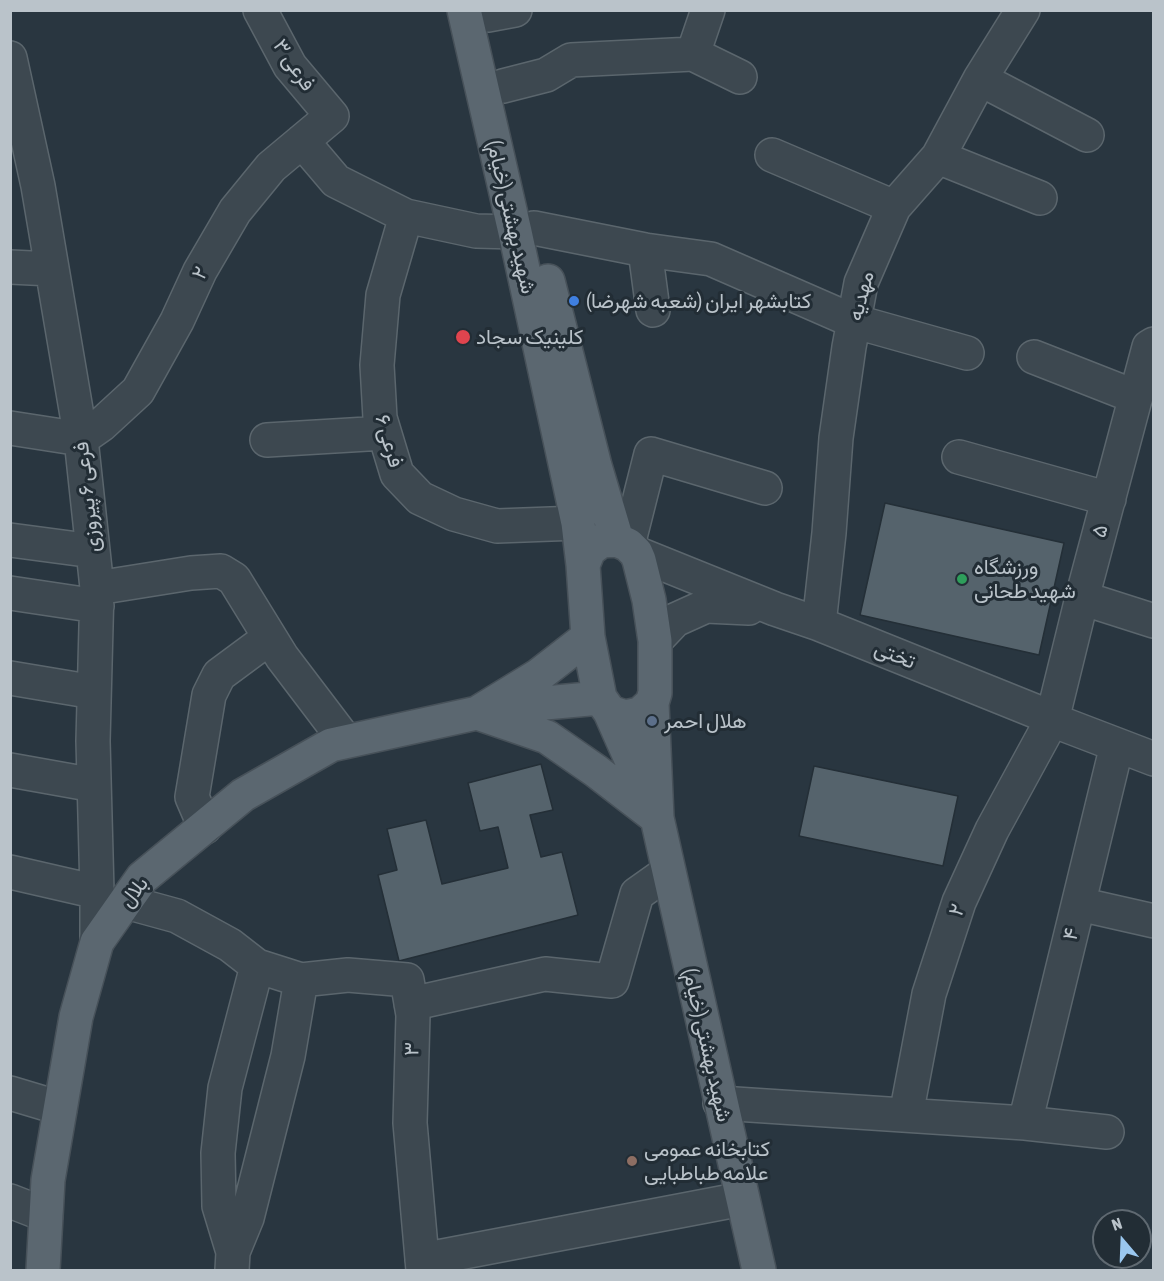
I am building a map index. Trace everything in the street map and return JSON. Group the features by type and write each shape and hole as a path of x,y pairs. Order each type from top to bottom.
{"main road":[{"name":"شهید بهشتی (خیام)","path":"489,12 525,230 594,466 650,600 655,641 655,693 652,703 657,818 759,1270"},
{"name":"شهید بهشتی (خیام)","path":"489,12 525,230 578,523 588,637 605,705 657,818"},
{"path":"583,565 589,550 601,541 627,546"},
{"path":"477,713 539,675 588,637"},
{"name":"بلال","path":"43,1270 48,1180 76,1017 111,897 142,878 243,795 331,744 523,705 605,705 625,717 640,714 652,703"},
{"path":"477,713 547,737 657,818"}],"street":[{"name":"فرعی ۳","path":"260,10 290,66 332,116"},
{"path":"693,54 708,10"},
{"name":"مهدیه","path":"819,624 836,438 853,321 861,284 894,207 938,157 980,79 1023,10"},
{"path":"503,86 546,75 571,60 693,54 740,77"},
{"name":"فرعی ۶ پیروزی","path":"10,58 16,108 38,186 81,439 97,597 94,785 111,897"},
{"path":"980,79 1087,135"},
{"name":"۲","path":"81,439 101,425 138,391 177,321 200,271 235,211 271,167 332,116"},
{"path":"302,141 336,181 406,216 476,231 525,230 711,259 853,321 967,353"},
{"path":"772,155 894,207"},
{"path":"938,157 1040,198"},
{"name":"فرعی ۶","path":"406,216 383,295 376,365 380,418 396,474 420,498 454,514 497,526 578,523"},
{"path":"645,250 653,310"},
{"path":"10,267 52,268"},
{"name":"۵","path":"1052,720 1149,348 1154,344"},
{"path":"1034,357 1137,397"},
{"path":"10,428 81,439"},
{"path":"267,440 384,433"},
{"path":"627,546 651,454 765,488"},
{"path":"959,457 1109,499"},
{"path":"10,540 93,551"},
{"name":"تختی","path":"627,546 775,609 819,624 1035,711 1052,720 1154,759"},
{"path":"10,593 97,597 191,573 221,571 234,579 269,638 345,740"},
{"path":"1082,598 1154,621"},
{"path":"655,641 675,620 706,606 775,609"},
{"path":"205,827 192,797 209,695 219,675 269,638"},
{"path":"10,678 94,692"},
{"name":"۲","path":"906,1115 929,994 959,902 992,830 1052,720"},
{"name":"۴","path":"1025,1123 1117,744"},
{"path":"10,770 94,785"},
{"name":"۳","path":"10,872 177,916 230,945 257,966 301,981 348,975 407,980 413,1016 410,1123 422,1265"},
{"path":"411,1004 545,974 612,981 637,894 668,872"},
{"path":"1079,904 1154,921"},
{"path":"232,1261 219,1206 218,1153 225,1088 257,966"},
{"path":"232,1261 247,1218 288,1056 301,981"},
{"path":"10,1093 60,1108"},
{"path":"720,1103 1025,1123 1107,1132"},
{"path":"422,1265 742,1199"},
{"path":"10,1201 46,1215"}],"building":[{"name":"ورزشگاه شهید طحانی","path":"885,503 1064,543 1039,655 860,615"},
{"path":"541,764 553,810 530,815 541,857 562,852 578,915 399,961 378,875 397,870 387,829 426,820 442,884 508,868 498,827 480,831 468,783"},
{"path":"814,766 958,796 943,866 799,836"}],"place":[{"name":"کتابشهر ایران (شعبه شهرضا)","path":"574,301"},
{"name":"کلینیک سجاد","path":"463,337"},
{"name":"ورزشگاه شهید طحانی","path":"962,579"},
{"name":"هلال احمر","path":"652,721"},
{"name":"کتابخانه عمومی علامه طباطبایی","path":"632,1161"}]}
